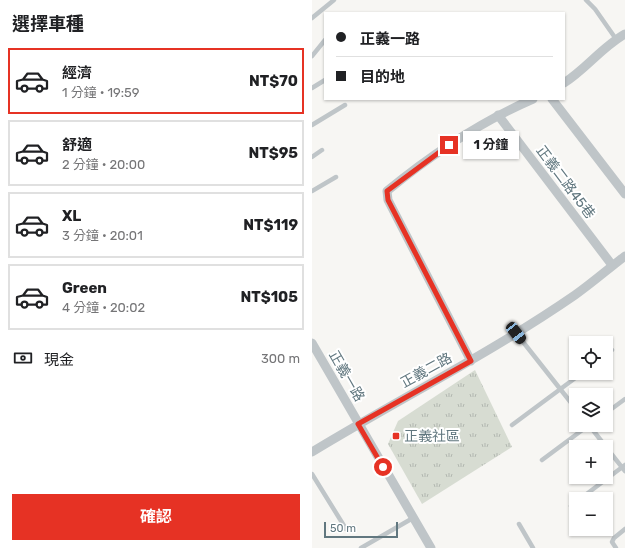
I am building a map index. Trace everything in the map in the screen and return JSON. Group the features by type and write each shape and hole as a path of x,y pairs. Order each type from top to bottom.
{"street":[{"path":"565,82 616,39 625,34"},
{"path":"471,361 388,200 387,191 449,145 498,115 531,100"},
{"path":"553,100 625,194"},
{"name":"正義二路45巷","path":"498,115 612,266"},
{"name":"正義二路","path":"312,452 358,424 471,361 516,333 575,294 625,256"},
{"name":"正義一路","path":"312,343 431,548"}],"lane":[{"path":"312,18 334,0"},
{"path":"586,0 595,9 616,39"},
{"path":"312,56 324,41"},
{"path":"312,88 324,81"},
{"path":"312,125 345,105"},
{"path":"312,156 322,150"},
{"path":"312,191 336,177"},
{"path":"516,333 569,400"},
{"path":"512,425 572,380"},
{"path":"613,407 625,399"},
{"path":"542,460 580,432"},
{"path":"594,432 601,440"},
{"path":"590,492 624,468 613,455"},
{"path":"312,474 346,529"},
{"path":"361,548 413,518"},
{"path":"520,524 533,548"},
{"path":"616,548 612,542 614,538 625,529"}],"green space":[{"path":"475,370 512,447 422,504 388,444 398,421"}],"place":[{"name":"正義社區","path":"396,436"}],"route":[{"path":"383,467 358,424 471,361 388,200 387,191 449,145"}]}
